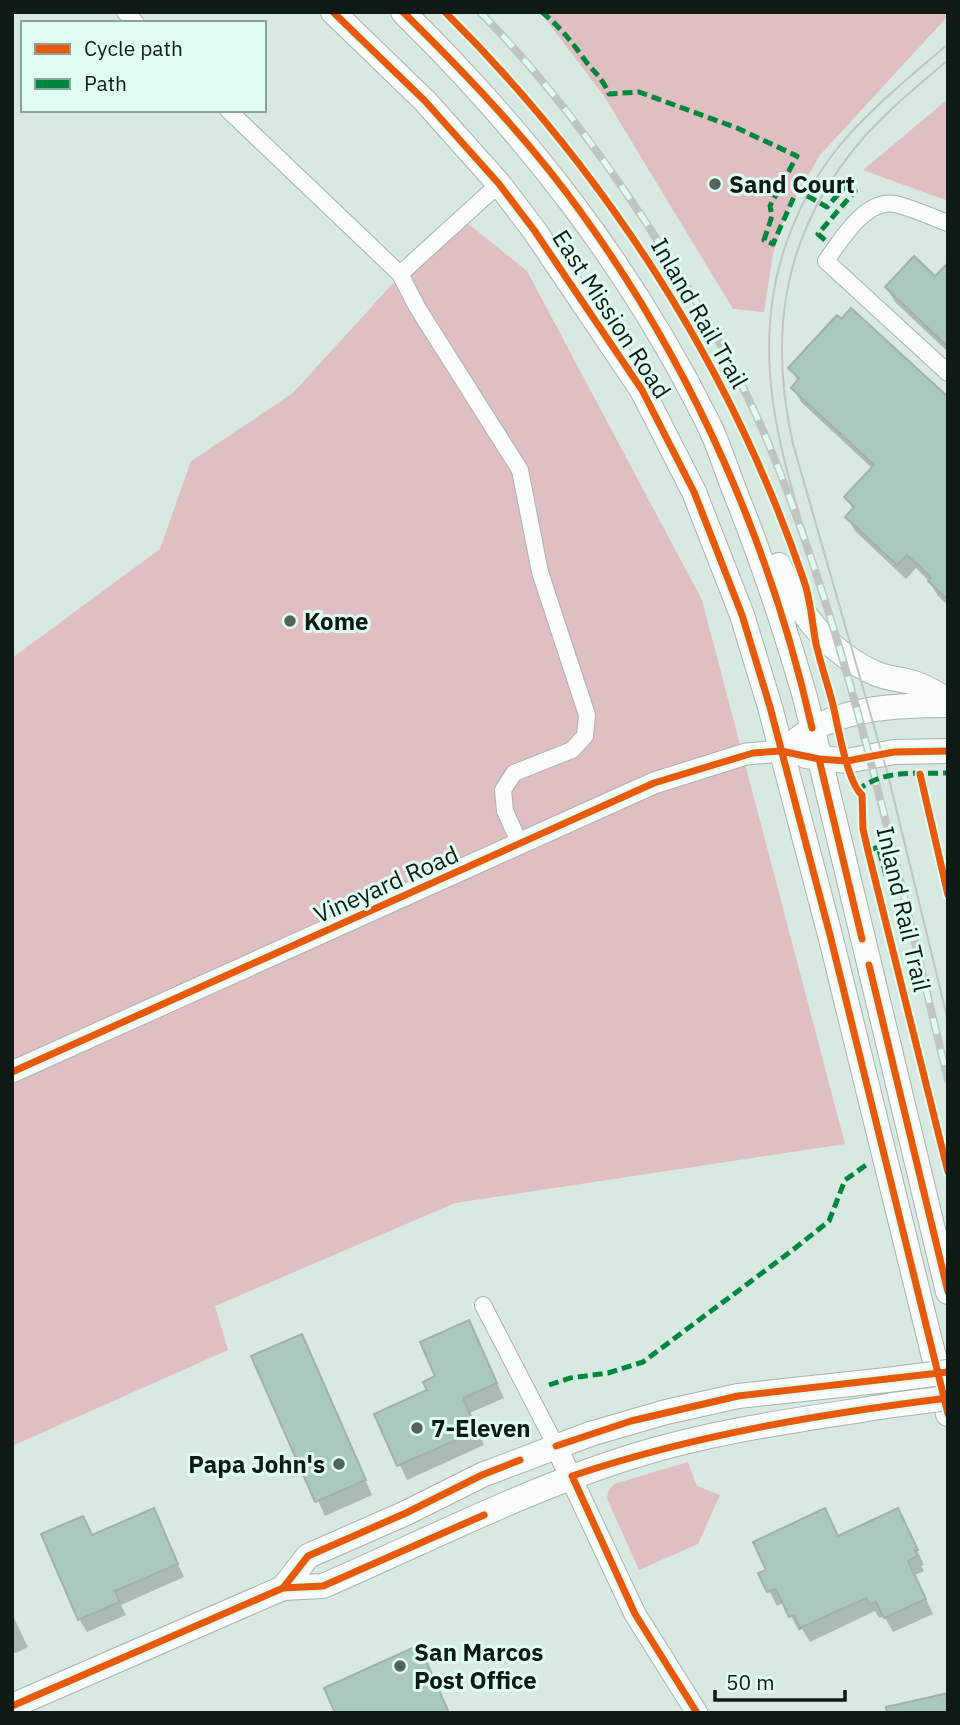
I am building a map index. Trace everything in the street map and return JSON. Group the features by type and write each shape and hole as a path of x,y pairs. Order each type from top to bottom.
{"main road":[{"name":"East Mission Road","path":"333,12 425,101 499,184 554,258 642,390 670,441 716,545 742,615 820,897 946,1386 948,1414"},
{"name":"East Mission Road","path":"403,12 494,106 585,217 633,289 709,425 754,537 782,619 812,728 948,1292"},
{"path":"709,425 767,534 785,581 799,608 813,626 841,654 879,675 916,683 948,702"},
{"path":"781,751 812,728 836,718 870,710 948,702"},
{"path":"781,751 819,759 846,761 894,752 948,751"},
{"name":"Vineyard Road","path":"12,1072 654,783 746,754 781,751"},
{"path":"283,1588 308,1556 406,1513 482,1475 631,1421 702,1403 775,1390 887,1380 946,1386"},
{"path":"12,1706 283,1588 323,1586 572,1476 694,1440 893,1405 946,1386"},
{"path":"556,1446 635,1614 697,1713"}],"street":[{"path":"230,112 400,274 417,307 520,470 540,572 587,715 585,736 572,750 514,773 503,790 505,811 520,844"},
{"path":"400,274 499,184"},
{"path":"948,223 893,204 878,205 859,220 826,261 948,373"},
{"path":"483,1305 556,1446"}],"shaded area":[{"path":"540,12 948,12 948,16 820,155 785,216 773,254 764,312 733,309 604,96"},
{"path":"948,99 948,201 863,170"},
{"path":"456,214 527,271 702,600 845,1144 455,1203 215,1306 228,1350 12,1446 12,658 160,549 191,461 293,393"},
{"path":"688,1462 697,1486 720,1495 698,1544 639,1570 608,1501 608,1492 614,1484"}],"building":[{"path":"914,256 935,276 948,263 948,347 885,287"},
{"path":"851,308 948,397 948,600 928,581 931,577 907,555 897,565 845,517 854,507 844,497 874,465 791,388 799,378 788,368 837,315 841,319"},
{"path":"469,1320 497,1383 463,1398 477,1431 397,1466 374,1414 427,1390 423,1382 435,1376 420,1342"},
{"path":"302,1334 366,1480 315,1502 251,1356"},
{"path":"154,1508 178,1564 115,1591 120,1602 78,1620 41,1534 83,1516 92,1535"},
{"path":"825,1508 838,1536 898,1508 918,1550 915,1551 917,1556 908,1561 926,1599 884,1618 876,1602 870,1605 866,1598 800,1628 794,1615 789,1617 776,1589 767,1592 758,1573 766,1570 753,1542"},
{"name":"San Marcos Post Office","path":"419,1645 449,1713 335,1713 324,1688"},
{"path":"948,1693 948,1713 887,1713 886,1707"}],"tram line":[{"path":"829,611 788,475 778,429 771,384 769,338 774,291 786,244 796,219 828,161 848,135 875,108 948,44"},
{"path":"948,60 865,136 816,206 800,243 789,281 783,320 782,360 785,401 793,444 888,775 948,1021"}],"railway":[{"path":"480,12 555,97 623,189 707,320 733,367 767,440 797,518 848,676 948,1080"}],"marked path":[{"path":"542,12 571,42 602,80 609,94 639,92 737,128 797,156 770,206 772,216 764,240 773,244 797,190 827,207 847,184 855,191 818,234 826,241"},
{"path":"857,791 888,776 948,773"},
{"path":"868,851 878,847 886,875"},
{"path":"549,1385 570,1378 608,1373 643,1362 829,1221 845,1180 869,1163"}],"cycle path":[{"path":"333,12 425,101 499,184 534,230 642,390 694,492 742,615 770,707 830,935 948,1414"},
{"path":"403,12 475,86 565,190 661,336 694,398 751,527 775,593 812,728"},
{"name":"Inland Rail Trail","path":"445,12 504,74 559,138 658,276 701,349 740,424 774,501 806,589 816,644 844,753 852,778 862,795 863,829 868,851 948,1172"},
{"path":"12,1072 654,783 753,753 781,751 819,759 847,761 894,752 948,751"},
{"path":"819,759 862,939"},
{"path":"920,774 948,895"},
{"path":"869,965 948,1292"},
{"path":"556,1446 631,1421 738,1396 948,1372"},
{"path":"697,1713 635,1614 572,1476 664,1449 758,1428 852,1411 948,1398"},
{"path":"283,1588 308,1556 520,1460"},
{"path":"12,1706 283,1588 323,1586 484,1515"}],"place":[{"name":"Sand Court","path":"715,184"},
{"name":"Kome","path":"290,621"},
{"name":"7-Eleven","path":"417,1428"},
{"name":"Papa John's","path":"339,1464"},
{"name":"San Marcos Post Office","path":"400,1666"}]}
